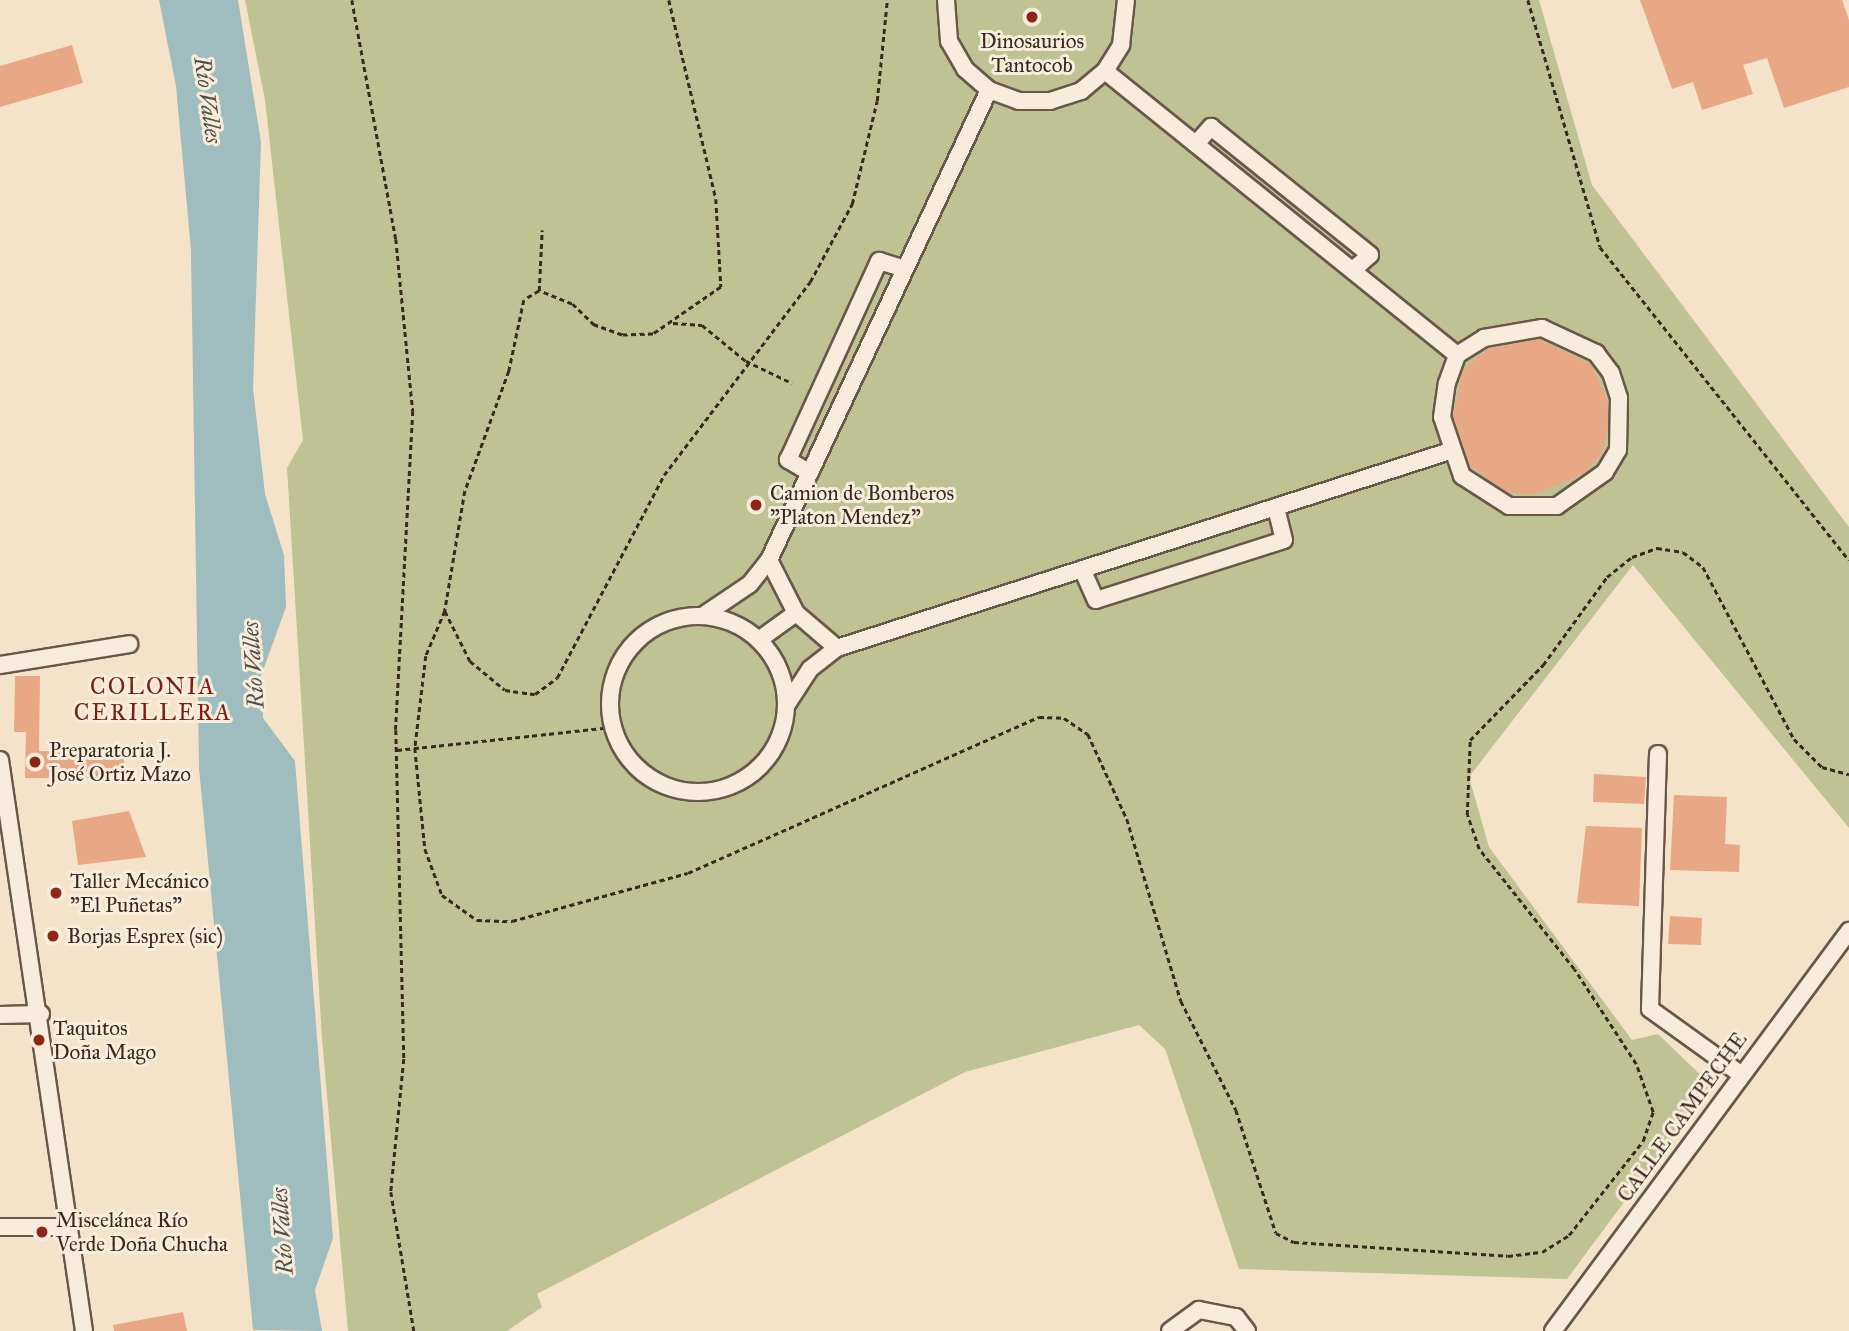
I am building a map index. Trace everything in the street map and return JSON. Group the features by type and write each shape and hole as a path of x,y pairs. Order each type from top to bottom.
{"street":[{"path":"946,0 950,41 965,69 989,90 1019,101 1051,101 1081,91 1105,71 1121,46 1126,0"},
{"path":"1105,71 1457,355"},
{"path":"704,615 750,584 769,560 989,90"},
{"path":"1196,144 1211,127 1370,255 1353,270"},
{"path":"810,473 788,460 879,261 905,270"},
{"path":"1542,328 1572,338 1611,373 1620,426 1618,450 1605,472 1558,506 1509,506 1483,495 1462,476 1450,451 1442,417 1457,355 1510,331 1542,328"},
{"path":"786,706 778,664 760,639 734,622 704,615 676,618 629,647 613,681 612,727 642,773 694,793 725,789 752,775 773,752 786,706 810,669 837,648 1450,451"},
{"path":"1082,569 1096,600 1272,544 1284,540 1276,506"},
{"path":"769,560 796,613 837,648"},
{"path":"760,639 796,613"},
{"path":"0,665 129,645"},
{"path":"1658,754 1650,1009 1739,1073"},
{"path":"0,760 4,800 41,1014 67,1227 84,1331"},
{"name":"CALLE CAMPECHE","path":"1553,1331 1739,1073 1849,931"},
{"path":"0,1015 41,1014"},
{"path":"0,1227 67,1227"},
{"path":"1170,1331 1199,1310 1236,1317 1247,1331"}],"path":[{"path":"352,0 396,239 413,411 397,750 404,1059 391,1192 414,1331"},
{"path":"539,291 622,335 653,334 721,288 722,247 670,0"},
{"path":"445,611 470,661 505,690 535,694 557,678 664,475 746,361 810,282 852,204 877,101 887,0"},
{"path":"1528,0 1600,247 1849,560"},
{"path":"539,291 542,230"},
{"path":"539,291 524,300 509,371 465,491 445,611 426,656 415,748 425,849 442,895 477,920 512,921 688,873 985,738 1039,717 1065,718 1088,734 1106,761 1181,1001 1236,1110 1276,1233 1294,1242 1508,1256 1542,1252 1569,1235 1643,1141 1653,1112 1636,1064 1609,1018 1479,849 1467,815 1467,755 1481,724 1543,665 1607,577 1632,556 1657,548 1683,552 1703,567 1794,739 1822,767 1849,774"},
{"path":"672,323 702,325 746,361 792,383"},
{"path":"397,750 612,727"}],"green space":[{"path":"245,0 1539,0 1592,185 1849,527 1849,828 1633,565 1469,777 1489,847 1632,1040 1658,1034 1711,1085 1567,1279 1239,1269 1165,1049 1139,1025 965,1072 537,1294 542,1307 507,1331 348,1331 322,1039 287,468 303,440 265,100"}],"water":[{"name":"Río Valles","path":"159,0 238,0 261,142 253,388 265,494 284,555 286,607 261,676 263,718 295,761 333,1238 315,1290 322,1331 253,1330 199,768 191,250 176,86"}],"building":[{"path":"1640,0 1842,0 1849,20 1849,87 1784,108 1767,58 1743,65 1753,94 1702,110 1693,82 1672,89"},
{"path":"72,45 83,83 0,107 0,66"},
{"path":"1539,339 1592,365 1608,402 1608,428 1601,454 1584,474 1533,495 1506,492 1470,466 1453,416 1463,370 1489,348"},
{"path":"15,676 40,676 39,751 124,752 124,779 25,778 26,732 14,732"},
{"path":"1594,774 1646,777 1644,804 1593,802"},
{"path":"1674,795 1727,797 1725,844 1740,845 1739,872 1670,870"},
{"path":"129,811 146,857 78,865 72,821"},
{"path":"1586,826 1642,828 1639,906 1577,903"},
{"path":"1670,916 1702,918 1701,945 1668,944"},
{"path":"183,1312 187,1331 114,1331 113,1325"}],"place":[{"name":"Dinosaurios Tantocob","path":"1032,17"},
{"name":"Camion de Bomberos \"Platon Mendez\"","path":"756,505"},
{"name":"Preparatoria J. José Ortiz Mazo","path":"35,762"},
{"name":"Taller Mecánico \"El Puñetas\"","path":"56,893"},
{"name":"Borjas Esprex (sic)","path":"53,936"},
{"name":"Taquitos Doña Mago","path":"39,1040"},
{"name":"Miscelánea Río Verde Doña Chucha","path":"42,1232"}],"district":[{"name":"COLONIA CERILLERA","path":"153,699"}]}
